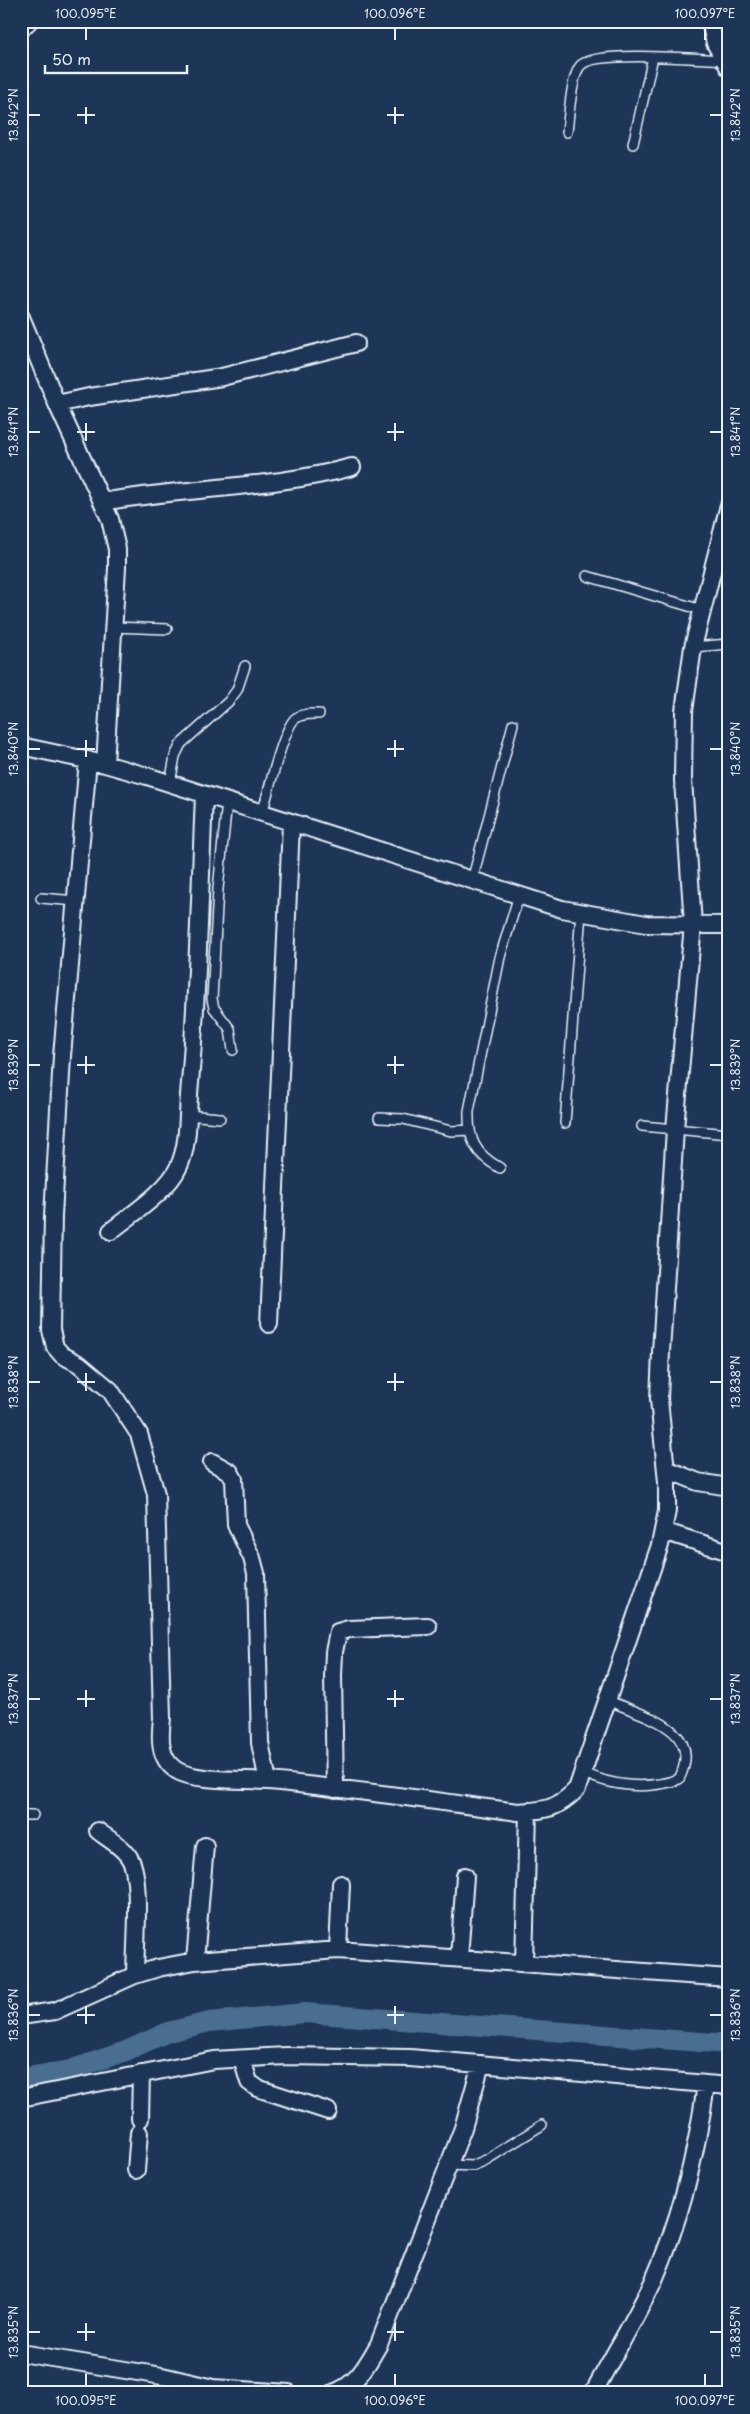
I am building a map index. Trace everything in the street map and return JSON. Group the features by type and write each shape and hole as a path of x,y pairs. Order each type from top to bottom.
{"street":[{"path":"21,29 28,21"},
{"path":"710,21 715,43 727,64"},
{"path":"21,317 57,404 110,519 117,550 105,764"},
{"path":"57,404 89,396 222,377 356,343"},
{"path":"102,502 184,490 284,482 352,468"},
{"path":"88,760 61,1064 53,1216 51,1330 55,1347 62,1355 79,1364 110,1390 139,1434 156,1494 162,1718 160,1741 164,1756 176,1770 194,1776 268,1781 518,1812 543,1810 562,1804 577,1789 663,1531 667,1511 666,1469 659,1399 675,1129 693,924 683,780 684,711 693,647 726,524 729,505"},
{"path":"21,746 105,764 472,881 581,912 646,924 668,926 693,924 729,925"},
{"path":"111,1232 149,1201 173,1177 180,1165 184,1148 192,1054 204,795"},
{"path":"270,1324 290,824"},
{"path":"212,1462 230,1472 234,1479 236,1525 252,1558 256,1573 260,1744 268,1781"},
{"path":"666,1469 698,1482 729,1487"},
{"path":"663,1531 729,1552"},
{"path":"335,1789 333,1676 334,1652 338,1632 428,1626"},
{"path":"524,1964 528,1811"},
{"path":"98,1831 127,1853 132,1861 136,1882 135,1975"},
{"path":"195,1961 204,1846"},
{"path":"458,1958 465,1876"},
{"path":"338,1950 341,1884"},
{"path":"21,2016 55,2011 135,1975 195,1961 338,1950 729,1978"},
{"path":"21,2098 214,2060 286,2056 410,2058 729,2086"},
{"path":"242,2058 249,2082 257,2088 328,2111"},
{"path":"333,2393 344,2389 361,2374 379,2344 463,2128 480,2064"},
{"path":"136,2170 140,2126 141,2074"},
{"path":"593,2393 653,2282 683,2200 698,2142 706,2084"},
{"path":"21,2353 185,2387 289,2393"}],"lane":[{"path":"566,132 574,82 582,64 600,58 652,57 727,64"},
{"path":"633,144 652,57"},
{"path":"587,576 702,610"},
{"path":"113,627 167,629"},
{"path":"693,647 729,644"},
{"path":"170,784 175,756 181,744 229,702 237,690 245,666"},
{"path":"262,814 280,750 292,722 303,715 319,714"},
{"path":"472,881 513,724"},
{"path":"227,802 218,889 212,999 214,1008 230,1028 233,1050"},
{"path":"500,1168 478,1153 470,1130 469,1111 500,957 519,895"},
{"path":"41,898 76,901"},
{"path":"565,1123 581,912"},
{"path":"187,1115 220,1118"},
{"path":"379,1118 403,1119 451,1131 470,1130"},
{"path":"642,1126 729,1134"},
{"path":"583,1772 597,1780 619,1784 662,1785 679,1779 684,1769 686,1754 682,1741 674,1730 607,1700"},
{"path":"21,1815 33,1815"},
{"path":"449,2165 472,2166 486,2160 542,2125"}],"waterway":[{"path":"21,2078 70,2070 126,2051 168,2032 209,2022 305,2013 729,2044"}]}
